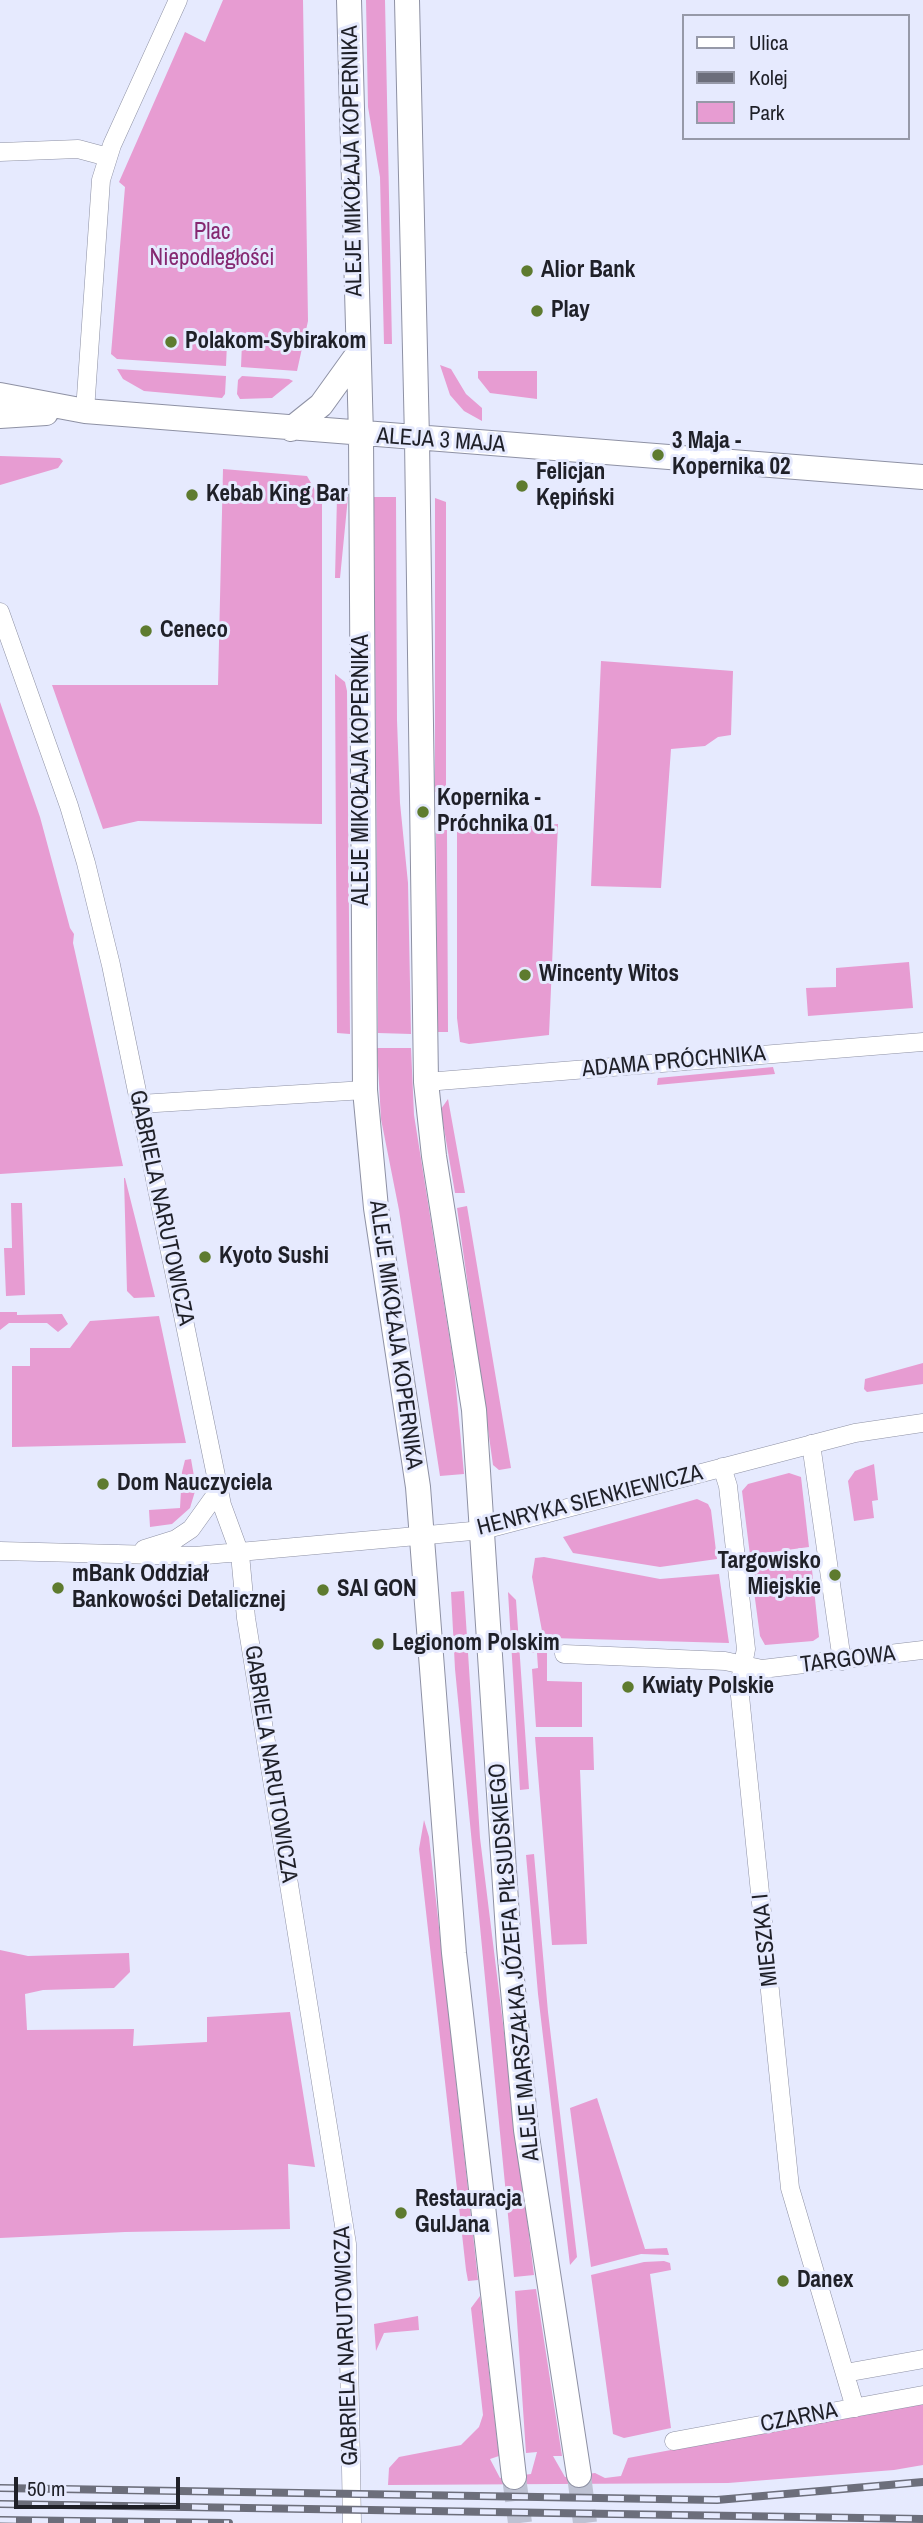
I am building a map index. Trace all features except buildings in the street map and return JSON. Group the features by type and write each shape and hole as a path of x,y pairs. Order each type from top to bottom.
{"main road":[{"name":"ALEJE MIKOŁAJA KOPERNIKA","path":"349,0 360,435 365,1090 376,1208 415,1462 421,1536"},
{"path":"407,0 417,439 426,1082 434,1156 474,1410 483,1530"},
{"path":"291,429 321,405 357,355"},
{"path":"0,395 85,411"},
{"path":"0,416 85,411"},
{"name":"ALEJA 3 MAJA","path":"85,411 360,435 923,477"},
{"name":"ALEJE MARSZAŁKA JÓZEFA PIŁSUDSKIEGO","path":"483,1530 518,2053 526,2130 579,2475"},
{"path":"421,1536 454,1953 514,2477"}],"street":[{"path":"85,411 100,191 108,157 178,0"},
{"path":"0,152 79,149 108,157"},
{"name":"GABRIELA NARUTOWICZA","path":"0,612 69,806 86,863 140,1104 219,1490 240,1554 248,1630 347,2244 351,2336 352,2523"},
{"name":"ADAMA PRÓCHNIKA","path":"426,1082 923,1042"},
{"path":"140,1104 365,1090"},
{"name":"HENRYKA SIENKIEWICZA","path":"0,1552 131,1552 195,1556 240,1554 483,1530 855,1433 923,1423"},
{"path":"811,1444 842,1661"},
{"name":"MIESZKA I","path":"723,1467 728,1486 746,1649 739,1686 790,2188 855,2407"},
{"path":"131,1552 166,1543 186,1533 200,1521 219,1490"},
{"name":"TARGOWA","path":"564,1654 724,1661 762,1670 923,1650"},
{"path":"845,2373 923,2359"},
{"name":"CZARNA","path":"674,2441 923,2395"}],"green space":[{"name":"Plac Niepodległości","path":"223,0 303,0 308,321 297,371 241,367 242,343 227,343 226,366 117,359 111,354 125,187 119,182 185,32 205,42"},
{"path":"366,0 385,0 392,344 384,344 380,177 368,107"},
{"path":"440,365 451,369 466,394 482,408 482,421 464,411 450,395"},
{"path":"117,369 226,376 225,394 222,398 144,391 123,379"},
{"path":"478,371 537,371 537,399 490,393 478,378"},
{"path":"242,376 293,381 272,398 240,399 237,394 238,380"},
{"path":"0,456 60,458 63,461 58,468 0,485"},
{"path":"223,469 307,476 322,502 322,824 138,821 103,829 52,685 218,685"},
{"path":"337,497 348,497 340,578 335,578"},
{"path":"374,497 396,497 397,720 400,803 408,883 411,1034 378,1033"},
{"path":"435,498 446,502 446,793 435,792"},
{"path":"601,661 733,671 731,735 718,737 705,746 671,749 661,888 591,886"},
{"path":"335,674 345,682 347,691 350,1034 337,1033"},
{"path":"0,702 40,817 70,928 74,934 73,943 123,1166 0,1174"},
{"path":"558,824 549,1035 469,1044 460,1042 457,1018 457,832"},
{"path":"436,830 447,830 448,1032 437,1032"},
{"path":"909,962 913,1008 808,1016 806,988 836,987 836,968"},
{"path":"377,1048 411,1048 414,1115 454,1366 464,1474 440,1476 399,1210 381,1119"},
{"path":"773,1067 775,1074 657,1085 658,1078"},
{"path":"448,1099 465,1193 455,1193 441,1109"},
{"path":"124,1178 155,1297 134,1298 127,1291"},
{"path":"11,1203 22,1203 25,1295 6,1296 4,1248 12,1248"},
{"path":"467,1206 511,1468 499,1470 493,1465 457,1208"},
{"path":"0,1312 17,1312 17,1315 62,1314 68,1324 58,1332 47,1323 9,1323 0,1330"},
{"path":"159,1316 186,1443 12,1447 12,1366 30,1366 30,1348 70,1348 90,1321"},
{"path":"923,1363 923,1384 867,1392 864,1389 865,1379"},
{"path":"191,1459 196,1488 190,1508 172,1524 150,1527 149,1510 180,1508 182,1472 185,1460"},
{"path":"874,1464 878,1500 872,1501 874,1518 854,1521 848,1481 855,1471"},
{"path":"789,1473 801,1477 809,1547 750,1555 742,1491 748,1484"},
{"path":"697,1499 708,1504 711,1510 717,1559 660,1567 573,1553 563,1537"},
{"path":"544,1557 660,1579 719,1574 729,1643 551,1638 542,1631 532,1577 535,1558"},
{"path":"811,1560 819,1637 813,1641 765,1645 760,1636 751,1569"},
{"path":"464,1591 480,1838 534,2275 514,2277 455,1669 451,1592"},
{"path":"508,1592 516,1600 529,1789 520,1790"},
{"path":"536,1645 547,1645 547,1681 582,1682 582,1727 536,1727 532,1669 538,1668 537,1653 531,1653"},
{"path":"535,1737 593,1737 594,1770 580,1770 587,1944 552,1945"},
{"path":"424,1820 429,1837 478,2280 468,2281 466,2270 419,1849"},
{"path":"534,1854 548,2012 577,2257 570,2265 538,1994 526,1855"},
{"path":"0,1950 28,1956 129,1953 130,1972 114,1988 43,1990 25,1994 27,2030 134,2029 133,2046 207,2042 207,2017 290,2012 315,2167 288,2164 290,2229 125,2232 0,2238"},
{"path":"597,2098 645,2249 667,2248 669,2255 641,2254 591,2267 570,2108"},
{"path":"644,2262 670,2263 671,2270 650,2274 671,2428 624,2438 613,2434 591,2275"},
{"path":"536,2289 562,2456 553,2456 565,2477 595,2473 605,2478 621,2476 628,2458 923,2403 923,2465 894,2470 728,2483 388,2485 389,2468 399,2457 461,2445 479,2427 483,2415 471,2308 480,2296 499,2456 490,2459 500,2478 531,2474 537,2452 526,2453 515,2291"},
{"path":"418,2316 419,2330 384,2333 376,2351 374,2324"}],"tunnel":[{"path":"579,2475 585,2523"},
{"path":"514,2477 520,2523"}],"railway":[{"path":"0,2488 717,2500 923,2482"},
{"path":"0,2504 923,2519"},
{"path":"0,2520 229,2523"}],"place":[{"name":"Alior Bank","path":"527,271"},
{"name":"Play","path":"537,311"},
{"name":"Polakom-Sybirakom","path":"171,342"},
{"name":"3 Maja - Kopernika 02","path":"658,455"},
{"name":"Felicjan Kępiński","path":"522,486"},
{"name":"Kebab King Bar","path":"192,495"},
{"name":"Ceneco","path":"146,631"},
{"name":"Kopernika - Próchnika 01","path":"423,812"},
{"name":"Wincenty Witos","path":"525,975"},
{"name":"Kyoto Sushi","path":"205,1257"},
{"name":"Dom Nauczyciela","path":"103,1484"},
{"name":"Targowisko Miejskie","path":"835,1575"},
{"name":"mBank Oddział Bankowości Detalicznej","path":"58,1588"},
{"name":"SAI GON","path":"323,1590"},
{"name":"Legionom Polskim","path":"378,1644"},
{"name":"Kwiaty Polskie","path":"628,1687"},
{"name":"Restauracja GulJana","path":"401,2213"},
{"name":"Danex","path":"783,2281"}]}
